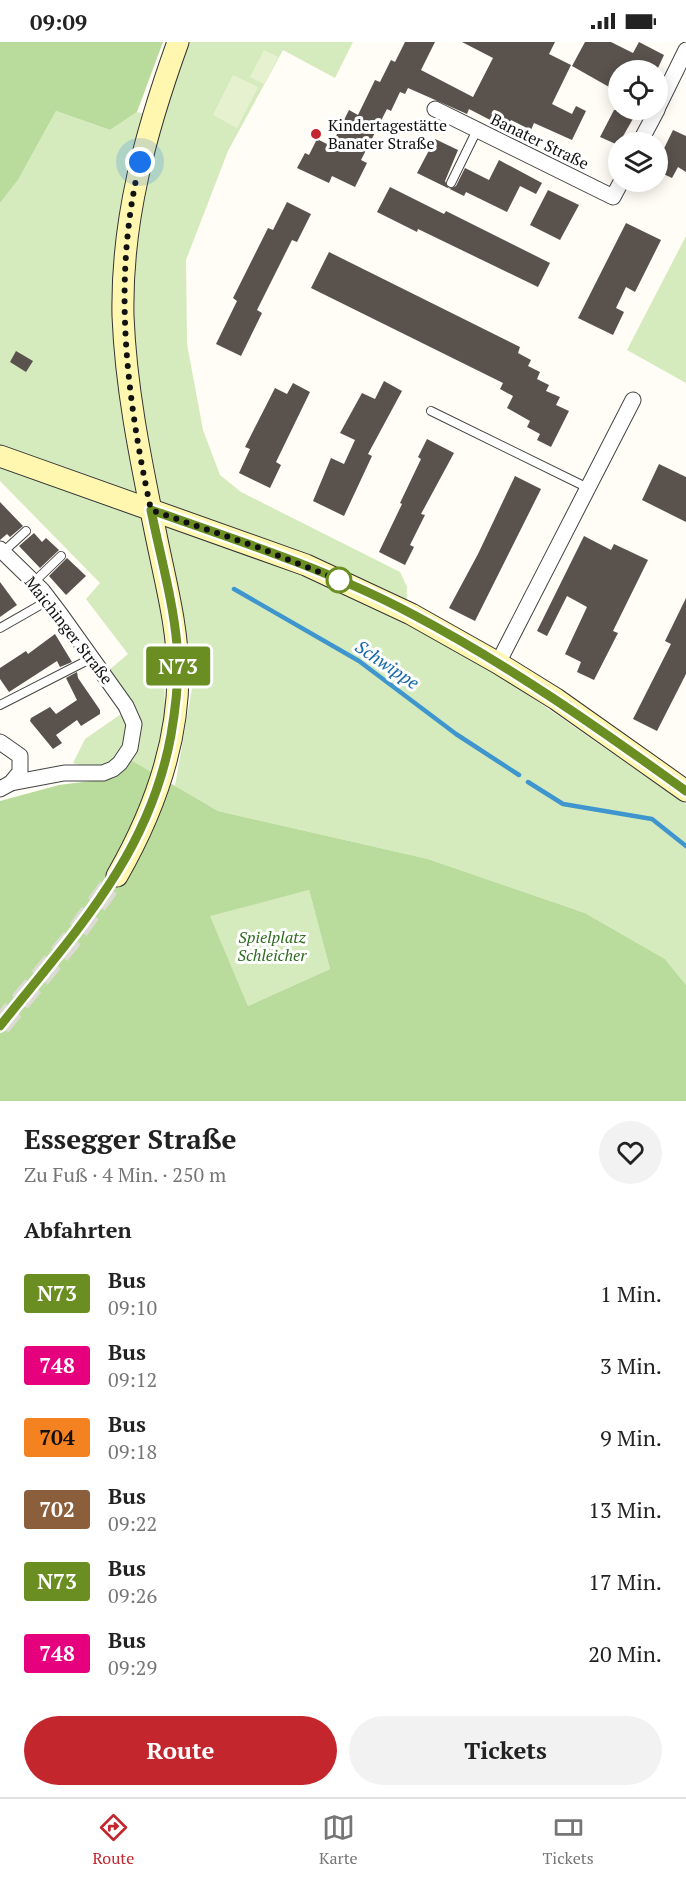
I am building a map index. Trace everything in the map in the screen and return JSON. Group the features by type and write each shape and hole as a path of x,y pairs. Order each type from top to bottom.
{"main road":[{"path":"117,876 144,824 158,790 175,711 177,645 132,413 123,315 126,256 135,185 146,138 178,42"},
{"path":"0,456 306,565 411,614 498,663 580,715 686,791"}],"street":[{"path":"668,87 686,50"},
{"name":"Banater Straße","path":"435,109 613,197 616,192"},
{"path":"498,663 633,400"},
{"name":"Maichinger Straße","path":"2,551 34,582 93,657 132,715 134,724 130,748 120,763 112,769 103,773 64,774 6,786"},
{"path":"0,742 20,756 20,772 6,786"}],"lane":[{"path":"451,183 477,130"},
{"path":"431,411 588,488"},
{"path":"2,551 26,531"},
{"path":"34,582 61,556"},
{"path":"0,628 49,600"},
{"path":"0,705 93,657"}],"green space":[{"path":"0,42 163,42 137,112 110,130 56,111 18,180 0,203"},
{"path":"190,42 353,42 335,78 283,50 228,151 186,260 187,344 203,430 220,475 241,492 400,572 407,587 406,620 508,681 686,804 686,985 665,959 585,913 428,859 218,811 175,786 192,688 164,673 165,714 152,773 129,759 137,729 137,711 109,670 128,654 86,599 100,583 0,481 0,203 18,180 56,111 110,130 137,112 161,118"},
{"path":"264,50 278,57 264,84 250,77"},
{"path":"233,75 258,87 237,128 213,115"},
{"path":"686,236 686,383 627,350"},
{"path":"124,712 129,719 128,746 107,766 82,766 73,763 85,739"},
{"path":"129,759 218,811 428,859 585,913 665,959 686,985 686,1101 0,1101 0,801 59,785 115,778","holes":["309,890 330,969 248,1006 210,916"]},
{"name":"Spielplatz Schleicher","path":"309,890 330,969 248,1006 209,915"}],"building":[{"path":"405,42 435,42 421,70 473,97 493,58 462,42 555,42 549,54 571,65 552,104 572,114 576,106 586,111 572,140 534,123 531,130 511,120 504,132 494,127 496,123 469,109 467,114 408,88 405,94 400,92 391,111 387,109 361,160 367,163 355,187 332,176 329,183 297,168 305,153 309,155 317,139 331,146 349,110 358,115 375,80 380,82 391,60 395,62"},
{"path":"585,42 611,42 633,53 639,42 664,55 662,60 608,60 608,86 572,66"},
{"path":"609,120 632,120 625,132 608,132 608,141 600,137"},
{"path":"673,130 686,136 686,172 678,167 672,178 668,176 668,140"},
{"path":"435,139 458,150 445,181 449,189 417,173"},
{"path":"499,160 542,183 536,194 520,186 507,212 466,192 464,196 449,189 456,186 465,168 489,180"},
{"path":"390,187 444,214 446,211 550,263 538,287 418,229 417,232 377,212"},
{"path":"548,190 579,205 560,240 530,225"},
{"path":"287,202 311,214 297,242 292,240 257,310 262,313 241,356 216,344 237,301 233,298 268,228 273,230"},
{"path":"626,223 661,240 635,292 626,287 616,308 624,312 613,335 578,318"},
{"path":"329,252 520,347 518,353 531,360 528,366 540,372 537,379 549,385 546,391 560,397 556,405 569,411 551,447 537,440 540,434 527,427 530,421 507,408 513,396 500,389 503,383 311,288"},
{"path":"16,351 33,361 26,372 10,362"},
{"path":"384,381 402,391 368,454 372,456 344,516 313,501 331,458 344,464 355,440 340,433 362,393 375,399"},
{"path":"293,383 310,392 276,462 281,465 270,488 239,473 250,449 245,447 275,388 287,394"},
{"path":"427,439 454,453 421,514 425,515 410,545 414,547 405,565 379,552 402,504 400,503 421,459 418,457"},
{"path":"659,464 686,477 686,522 642,500"},
{"path":"515,476 541,489 475,621 449,608"},
{"path":"0,502 23,526 10,537 7,534 0,540"},
{"path":"34,533 42,542 46,538 59,550 40,568 19,546"},
{"path":"584,536 611,550 614,544 648,560 613,631 618,633 594,680 577,672 581,662 565,654 587,607 567,596 547,636 537,631"},
{"path":"67,558 86,576 66,595 49,576"},
{"path":"0,582 17,605 0,617"},
{"path":"686,598 686,674 657,731 633,719 671,644 665,641"},
{"path":"55,634 72,662 60,667 57,661 9,692 0,679 0,668 26,651 28,654"},
{"path":"77,672 78,678 100,710 100,714 81,726 77,720 56,735 62,743 53,749 30,721 31,718 50,707 56,714 77,700 66,678"}],"waterway":[{"name":"Schwippe","path":"234,589 359,661 456,734 519,775"},
{"name":"Schwippe","path":"528,782 563,804 652,819 686,846"}],"tunnel":[{"path":"0,1026 70,941 117,876"}],"bus line":[{"name":"N73","path":"0,1026 95,909 131,850 158,790 175,711 178,676 177,645 151,510 306,565 411,614 498,663 555,699 686,791"}],"place":[{"name":"Kindertagestätte Banater Straße","path":"316,134"}],"route":[{"path":"140,162 129,222 123,315 132,413 151,510 306,565 339,580"}]}
